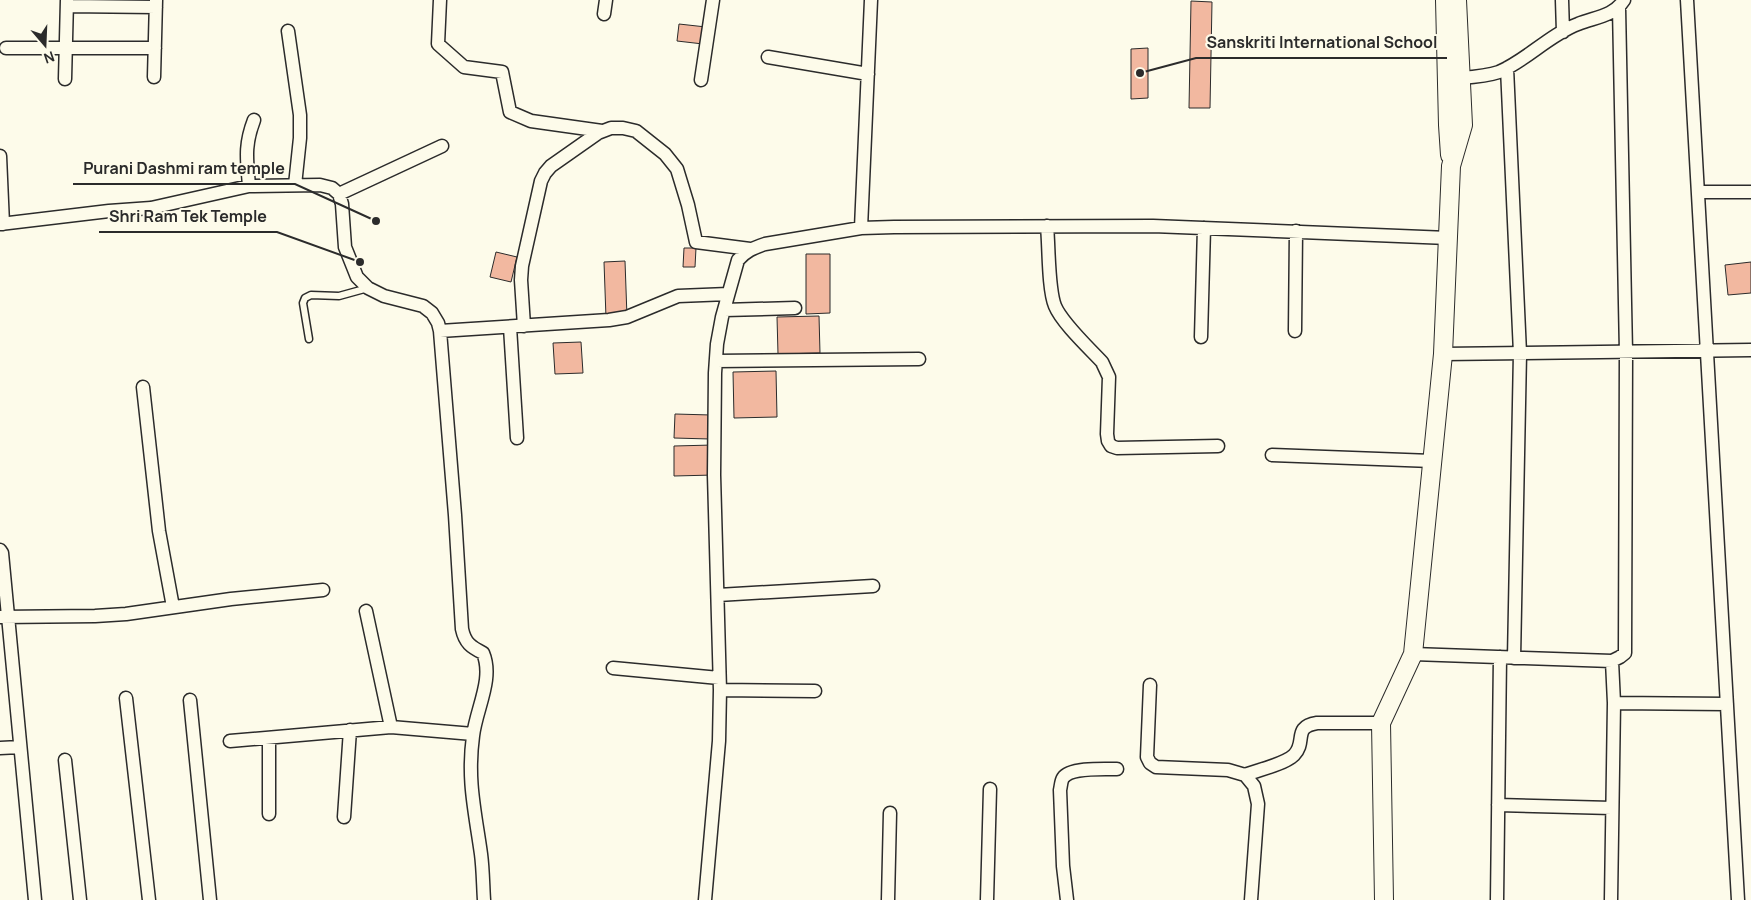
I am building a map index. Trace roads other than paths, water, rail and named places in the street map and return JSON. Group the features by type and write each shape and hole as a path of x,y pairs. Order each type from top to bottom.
{"main road":[{"path":"1384,900 1381,723 1413,654 1443,354 1452,166 1448,125 1445,0"},
{"path":"1452,166 1463,125 1458,0"}],"street":[{"path":"440,0 438,44 464,67 502,72 510,112 531,121 602,132"},
{"path":"604,14 606,0"},
{"path":"701,80 713,0"},
{"path":"861,228 871,0"},
{"path":"1562,0 1563,32"},
{"path":"1687,0 1738,900"},
{"path":"65,79 67,3 156,3 154,78"},
{"path":"1461,78 1490,75 1507,68 1576,24 1611,13 1621,4"},
{"path":"1413,654 1612,661 1625,652 1626,352 1621,4"},
{"path":"288,30 300,115 296,185"},
{"path":"6,48 155,48"},
{"path":"768,57 868,74"},
{"path":"1507,68 1520,353 1514,658"},
{"path":"249,186 246,149 254,120"},
{"path":"524,326 522,266 541,181 551,166 610,128 636,131 665,154 677,169 688,205 696,242 750,249"},
{"path":"338,194 442,146"},
{"path":"0,156 2,224 109,211 151,208 249,186 296,185 332,188 338,194 342,204 345,247 357,277 368,288 384,296 423,306 432,313 440,331 462,629 464,640 470,646 483,653 486,662 486,676 473,734 470,766 481,854 484,900"},
{"path":"1698,192 1751,192"},
{"path":"1047,226 1055,306 1061,316 1102,362 1109,378 1106,434 1111,446 1117,448 1218,446"},
{"path":"705,900 718,741 720,684 714,475 717,344 738,260 750,249 764,244 861,228 1153,226 1448,238"},
{"path":"1201,337 1204,228"},
{"path":"1295,331 1296,232"},
{"path":"440,331 624,318 678,296 728,294"},
{"path":"724,310 795,308"},
{"path":"510,327 517,438"},
{"path":"1443,354 1751,350"},
{"path":"716,361 919,360"},
{"path":"143,387 159,531 173,606"},
{"path":"1272,455 1432,461"},
{"path":"0,550 6,670 20,747 35,900"},
{"path":"718,595 873,586"},
{"path":"4,617 95,616 323,590"},
{"path":"366,611 391,727"},
{"path":"1497,900 1500,657"},
{"path":"1611,900 1614,703 1612,661"},
{"path":"613,668 720,684 815,691"},
{"path":"1150,685 1147,757 1150,764 1156,767 1228,770 1245,775 1254,786 1258,804 1251,900"},
{"path":"126,698 149,900"},
{"path":"190,700 210,900"},
{"path":"1614,703 1727,704"},
{"path":"1245,775 1289,759 1296,754 1302,729 1308,724 1381,723"},
{"path":"230,741 391,727 473,734"},
{"path":"344,817 350,730"},
{"path":"269,738 269,814"},
{"path":"0,748 20,747"},
{"path":"65,760 80,900"},
{"path":"1067,900 1063,866 1060,790 1062,779 1068,773 1076,771 1117,768"},
{"path":"987,900 990,789"},
{"path":"1498,805 1612,808"},
{"path":"888,900 890,814"}],"lane":[{"path":"309,339 303,304 305,298 311,295 339,296 368,288"}],"place":[{"name":"Sanskriti International School","path":"1140,73"},
{"name":"Purani Dashmi ram temple","path":"376,221"},
{"name":"Shri Ram Tek Temple","path":"360,262"}]}
